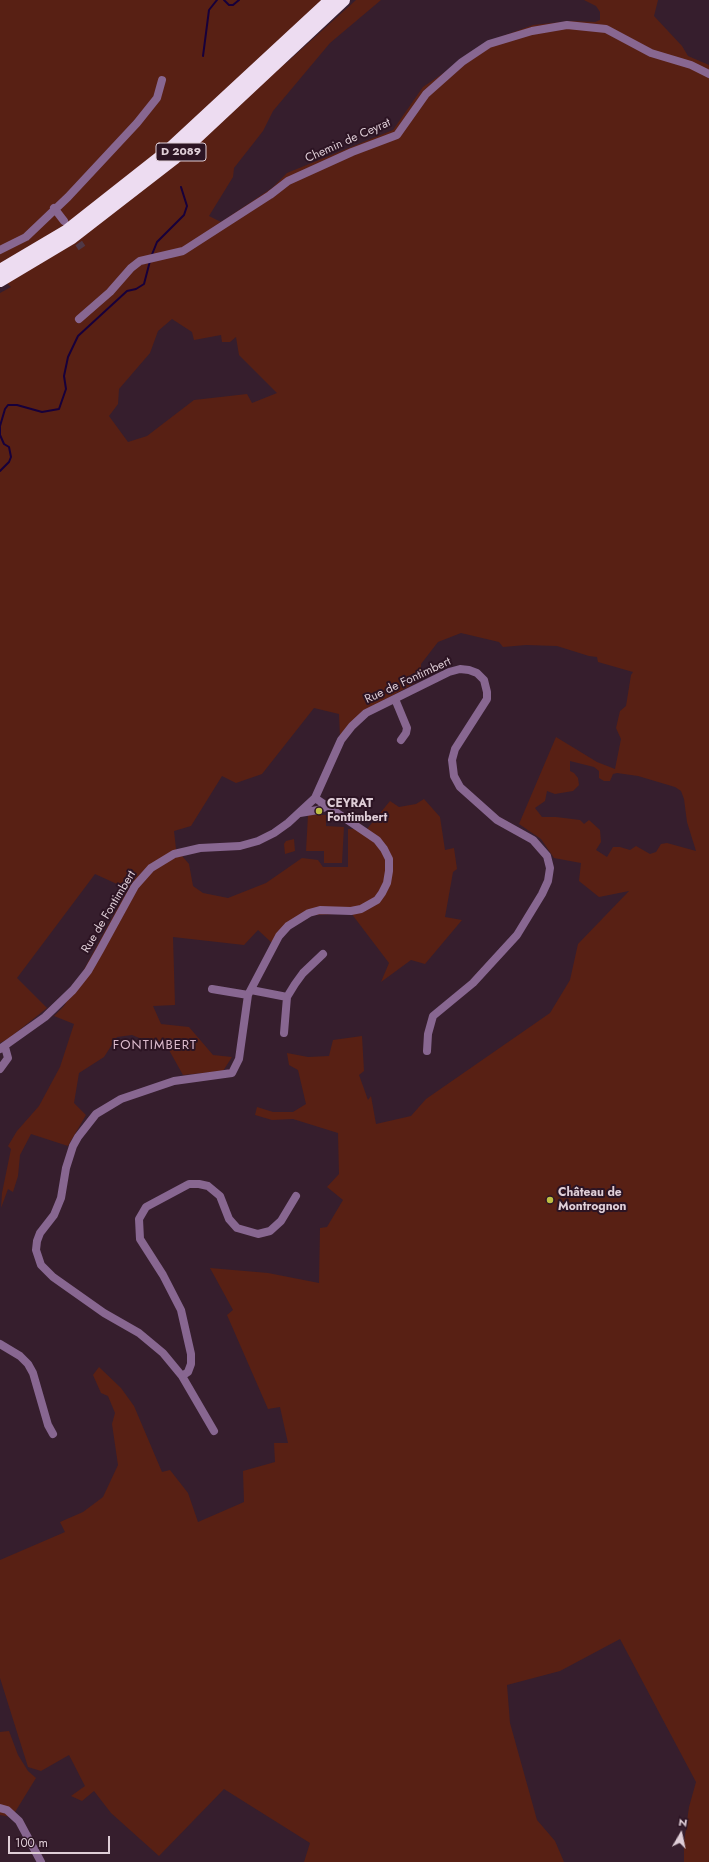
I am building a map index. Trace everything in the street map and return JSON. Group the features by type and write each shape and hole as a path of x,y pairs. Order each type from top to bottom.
{"highway":[{"name":"D 2089","path":"0,270 66,231 165,153 330,0"},
{"name":"D 2089","path":"0,281 72,238 174,159 344,0"}],"street":[{"name":"Chemin de Ceyrat","path":"79,319 110,292 131,268 140,261 183,251 270,195 288,181 352,152 397,135 426,94 462,62 489,44 532,31 567,25 606,29 651,53 691,65 709,74"},
{"path":"0,250 26,237 137,124 157,98 162,80"},
{"path":"54,208 64,221"},
{"name":"Rue de Fontimbert","path":"2,1048 45,1017 73,990 88,971 135,886 151,868 164,859 187,851 200,848 240,846 258,841 274,833 300,813 314,798 341,740 352,726 366,713 460,669 477,673 484,680 487,699 455,749 452,760 454,776 460,787 497,820 533,840 547,856 550,868 548,881 542,894 517,935 473,983 432,1016 428,1034 427,1050"},
{"path":"395,699 407,728 406,733 401,740"},
{"path":"214,1431 182,1376 154,1344 139,1333 104,1313 54,1277 41,1265 36,1250 37,1242 40,1234 54,1216 65,1183 66,1168 73,1146 84,1128 96,1114 121,1099 174,1081 232,1073 239,1059 250,992 279,936 288,926 309,913 320,910 351,911 361,909 377,900 387,883 390,871 389,859 377,840 314,798"},
{"path":"300,813 318,810 328,806"},
{"path":"284,1032 287,998 303,973 323,954"},
{"path":"212,989 250,992 287,998"},
{"path":"0,1069 8,1058 2,1048"},
{"path":"182,1376 188,1372 192,1364 191,1354 180,1310 163,1275 140,1239 139,1219 146,1207 189,1184 208,1186 220,1196 229,1219 237,1228 258,1234 270,1231 281,1221 296,1196"},
{"path":"0,1344 20,1356 28,1364 33,1373 48,1425 53,1434"},
{"path":"0,1808 7,1810 19,1820 41,1862"}],"shaded area":[{"path":"0,0 333,0 285,64 356,0 381,0 330,43 273,111 263,131 234,168 233,177 209,216 221,222 272,188 287,173 393,130 423,87 492,40 533,25 571,21 595,22 600,20 600,12 596,6 584,0 658,0 654,16 682,46 688,56 709,65 709,1862 684,1862 684,1843 689,1807 696,1782 620,1639 560,1671 507,1685 510,1723 537,1820 555,1841 564,1862 304,1862 310,1843 224,1789 159,1856 111,1813 94,1791 82,1801 71,1796 85,1786 69,1755 41,1771 28,1767 0,1678 0,1560 65,1532 60,1522 83,1512 103,1497 118,1465 112,1424 115,1413 108,1396 101,1393 93,1375 99,1367 121,1388 134,1406 162,1472 170,1470 188,1493 198,1522 244,1502 243,1471 275,1462 274,1443 288,1443 280,1407 268,1409 227,1315 233,1310 210,1268 268,1273 319,1283 320,1228 327,1227 343,1200 327,1187 339,1174 338,1133 293,1119 272,1120 255,1115 257,1107 273,1112 293,1112 306,1104 298,1070 289,1065 287,1053 308,1057 329,1056 333,1040 362,1036 364,1071 359,1075 368,1100 371,1096 376,1124 411,1116 426,1099 550,1013 570,980 578,944 629,891 599,897 579,881 581,863 554,858 541,839 519,824 556,737 597,762 615,769 621,739 616,728 620,711 626,706 631,675 633,672 598,662 597,657 557,646 526,645 503,647 499,642 461,633 438,642 421,664 421,680 364,711 340,736 339,714 314,708 262,774 236,783 222,776 191,826 174,831 176,849 189,864 193,886 203,893 228,898 266,883 302,858 318,860 323,867 348,867 348,829 367,829 390,801 399,807 416,804 424,799 440,817 445,850 454,848 457,869 453,872 445,917 462,920 425,964 411,960 381,982 389,963 351,913 299,916 272,943 258,930 244,945 173,937 175,1005 153,1006 161,1024 189,1027 213,1055 232,1057 223,1071 183,1075 169,1050 132,1035 117,1037 104,1057 79,1073 74,1103 86,1115 68,1146 31,1134 20,1155 18,1176 13,1192 8,1189 1,1208 2,1193 11,1149 8,1146 17,1131 39,1106 60,1067 74,1024 54,1016 64,1006 128,889 95,874 17,978 47,1008 8,1039 0,1043 0,293 11,287 0,277","holes":["172,319 192,332 194,340 221,335 222,342 230,342 236,337 239,355 277,393 252,403 247,394 194,400 147,436 128,442 109,416 118,404 119,389 150,353 158,331","570,761 594,767 599,771 599,778 604,781 610,781 613,774 617,773 638,776 675,787 681,791 684,799 687,822 696,851 667,843 661,844 656,852 650,854 636,846 630,850 620,847 613,847 607,857 596,850 601,842 600,830 589,820 584,824 580,820 542,817 535,808 545,801 547,791 555,794 573,791 579,785 578,778 570,771"]},
{"path":"308,815 326,815 326,826 344,827 342,863 324,863 324,851 306,851"},
{"path":"294,839 295,851 285,854 284,844 286,841"},
{"path":"9,1731 18,1755 28,1771 36,1778 12,1817 0,1815 0,1732"}],"waterway":[{"path":"203,56 209,10 217,0"},
{"path":"224,0 229,5 233,5 239,0"},
{"path":"151,257 157,242 184,215 187,206 181,187"},
{"path":"0,426 5,409 8,405 17,405 42,412 59,409 66,389 64,376 68,357 78,336 127,291 136,289 144,284 150,261"},
{"path":"0,427 0,435 4,444 9,447 11,457 9,462 0,471"}],"tunnel":[{"path":"72,233 82,248"}],"place":[{"name":"CEYRAT Fontimbert","path":"319,811"},
{"name":"Château de Montrognon","path":"550,1200"}],"district":[{"name":"FONTIMBERT","path":"155,1046"}]}
